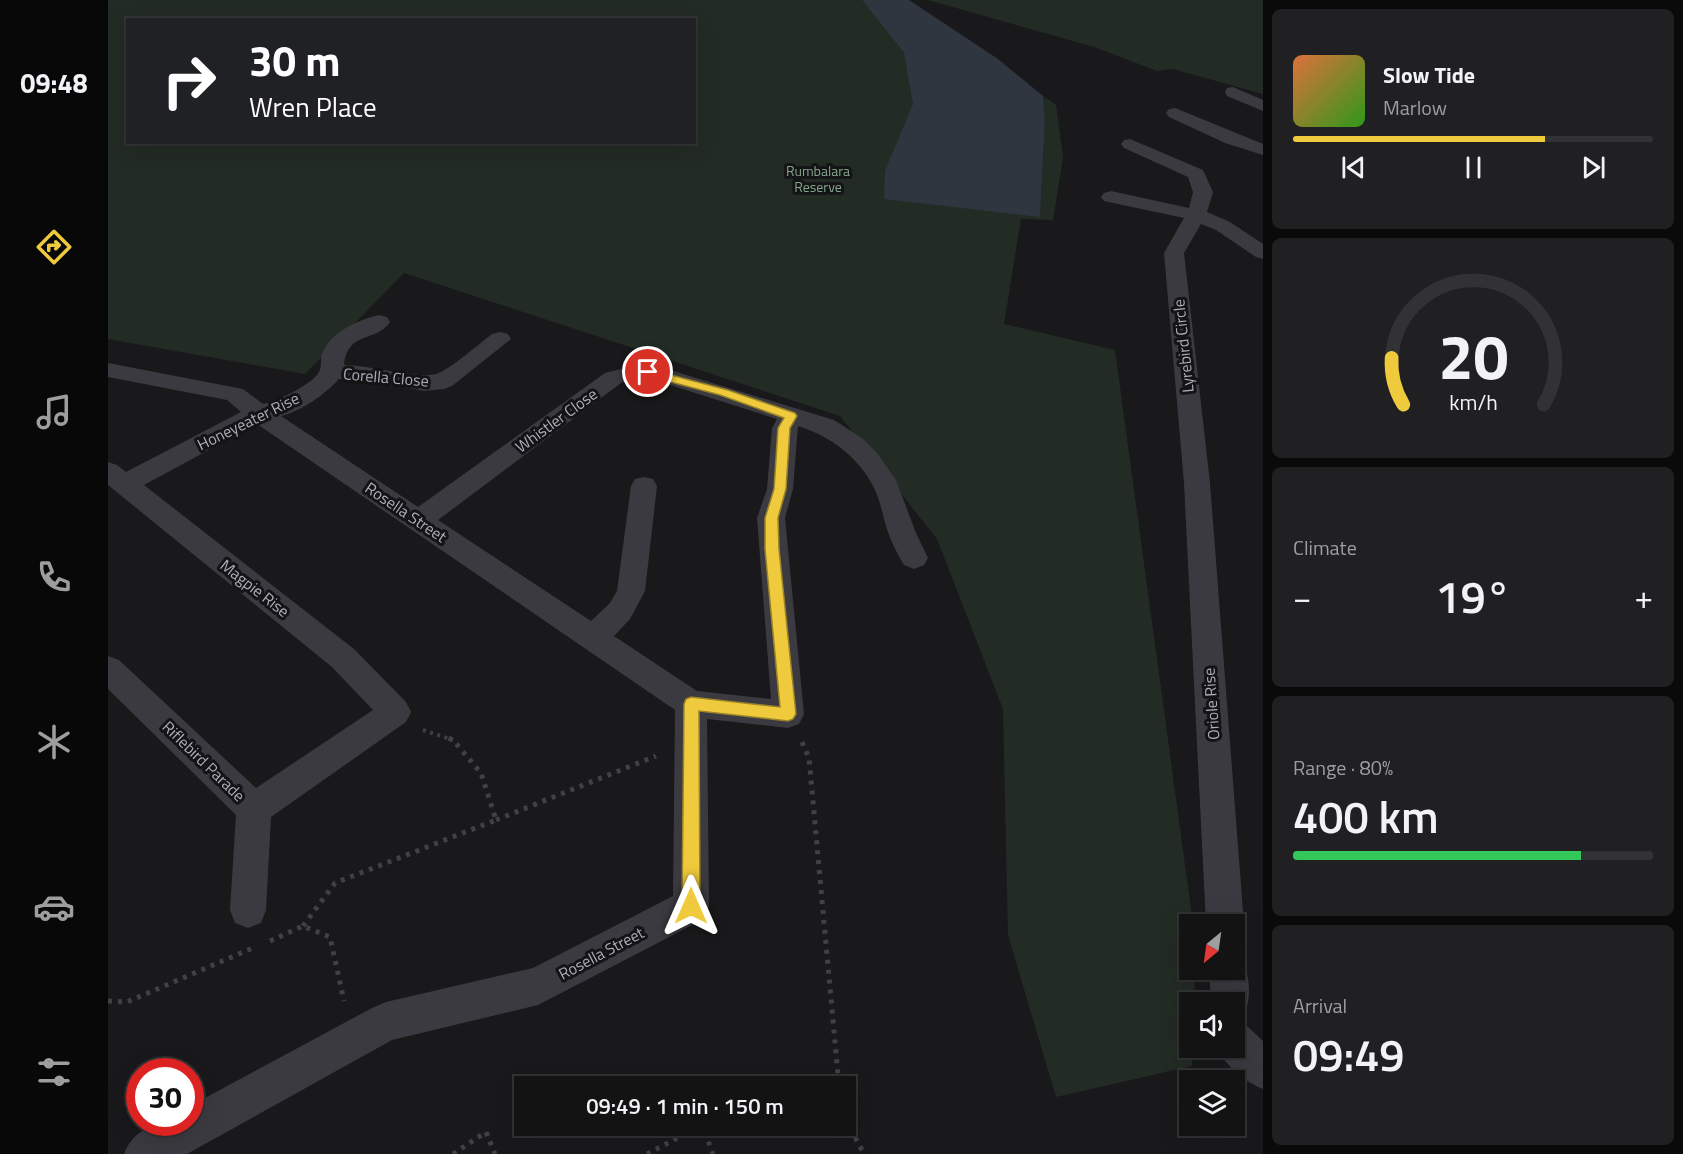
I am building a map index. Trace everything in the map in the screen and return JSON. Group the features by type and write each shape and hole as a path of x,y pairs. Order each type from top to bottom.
{"street":[{"path":"1233,92 1263,106"},
{"path":"1175,113 1231,139 1263,150"},
{"path":"1130,144 1196,174 1203,192 1196,215"},
{"path":"1111,197 1196,215 1223,226 1263,253"},
{"name":"Lyrebird Circle","path":"1196,215 1173,253 1197,483"},
{"name":"Honeyeater Rise","path":"117,477 258,413 283,408 325,382 331,372 334,353 348,336 379,322"},
{"name":"Corella Close","path":"331,372 364,372 423,383 444,381 500,339"},
{"name":"Rosella Street","path":"108,370 235,394 258,413 691,704 691,906 538,986 386,1022 145,1154"},
{"name":"Whistler Close","path":"420,520 621,374 637,372 670,377 724,392 825,426 840,434 868,459 887,487 902,533 914,558"},
{"path":"691,704 788,714 771,518 780,489 784,428 791,416"},
{"name":"Magpie Rise","path":"117,477 343,658 390,715"},
{"name":"Oriole Rise","path":"1197,483 1224,914"},
{"path":"594,638 618,615 627,603 631,591 644,486"},
{"name":"Riflebird Parade","path":"108,669 254,809 390,715"},
{"path":"248,910 254,809"},
{"path":"1245,1051 1263,1068"}],"path":[{"path":"788,714 809,758 838,1076"},
{"path":"390,715 453,740 481,773 496,820"},
{"path":"108,1001 127,1002 303,926 335,883 692,741"},
{"path":"303,926 330,937 352,1041"},
{"path":"647,1154 702,1125 713,1154"},
{"path":"453,1154 486,1132 495,1154"},
{"path":"855,1136 864,1154"}],"green space":[{"name":"Rumbalara Reserve","path":"108,0 862,0 904,53 911,89 1040,217 1045,120 1043,96 1056,105 1063,158 1053,220 1021,219 1004,324 1115,350 1192,914 1179,914 1179,980 1195,980 1194,992 1179,992 1179,1058 1192,1058 1192,1066 1056,1097 1008,935 1003,709 937,539 840,416 404,273 305,374 108,339"},
{"path":"928,0 1263,0 1263,94 1173,69 1157,71 1094,47"}],"shaded area":[{"path":"862,0 909,0 998,59 1043,96 1045,120 1040,217 884,199 885,171 913,104 904,53"}],"route":[{"path":"648,372 724,392 791,416 784,428 780,489 771,518 788,714 691,704 691,906"}]}
